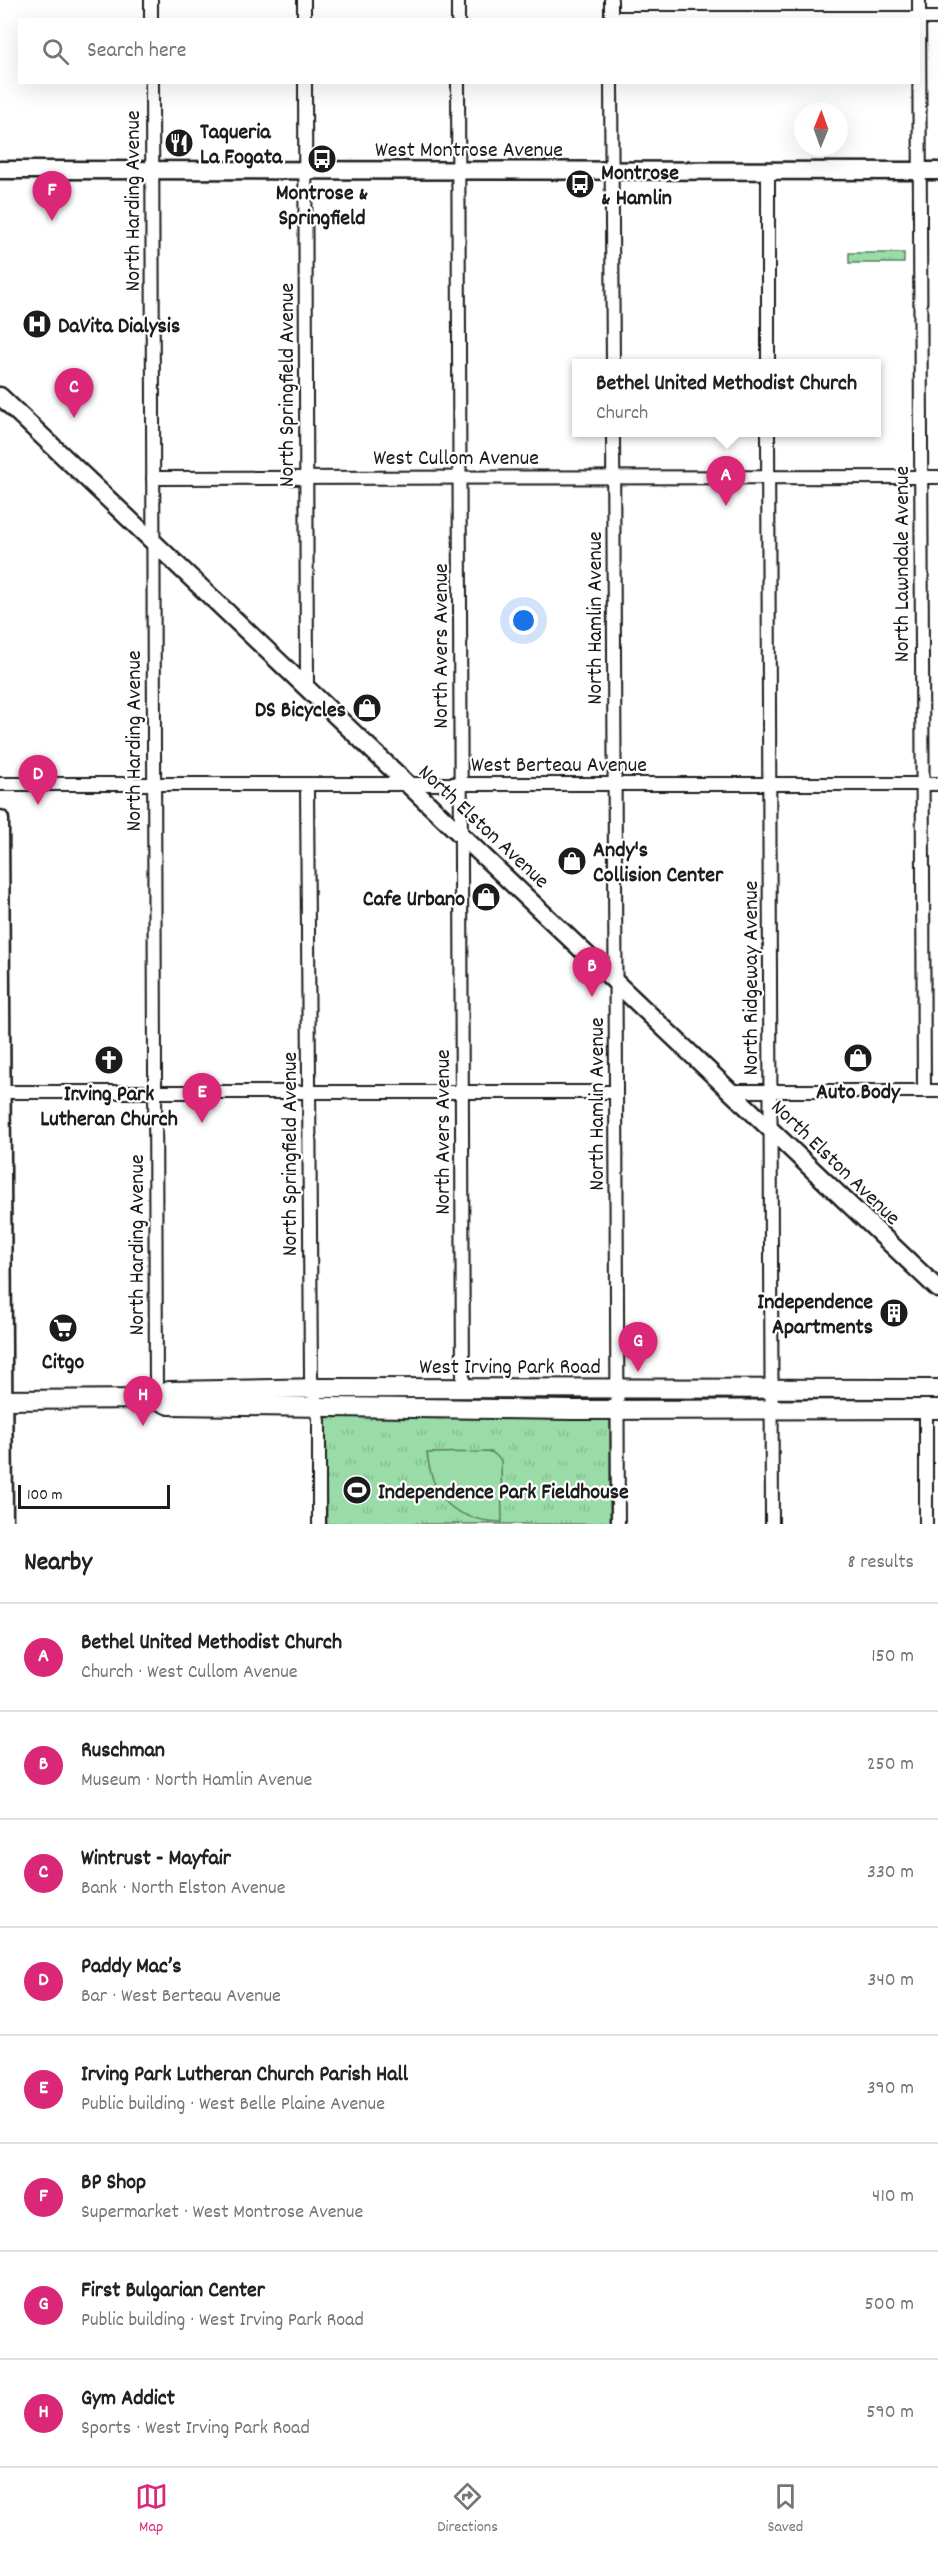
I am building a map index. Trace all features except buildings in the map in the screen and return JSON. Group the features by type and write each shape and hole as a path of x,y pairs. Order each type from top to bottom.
{"main road":[{"name":"West Montrose Avenue","path":"0,170 938,171"},
{"name":"North Elston Avenue","path":"0,396 938,1289"},
{"path":"0,819 1,1400 4,1524"},
{"name":"West Irving Park Road","path":"156,1399 169,1391 315,1388 938,1389"},
{"path":"463,1389 463,1409"},
{"name":"West Irving Park Road","path":"1,1400 156,1399 169,1406 317,1409 932,1409"}],"street":[{"path":"151,0 151,18"},
{"path":"304,0 304,18"},
{"path":"458,0 458,18"},
{"path":"611,0 611,18"},
{"name":"North Lawndale Avenue","path":"919,0 919,18"},
{"path":"919,18 938,18"},
{"name":"North Harding Avenue","path":"152,84 156,1399"},
{"name":"North Springfield Avenue","path":"305,84 307,687"},
{"name":"North Avers Avenue","path":"458,84 463,1389"},
{"path":"611,84 613,359"},
{"name":"North Lawndale Avenue","path":"919,84 924,1091"},
{"path":"768,171 768,359"},
{"name":"North Hamlin Avenue","path":"613,437 618,1524"},
{"name":"North Ridgeway Avenue","path":"768,437 772,1524"},
{"name":"West Cullom Avenue","path":"153,478 938,477"},
{"name":"West Berteau Avenue","path":"0,784 938,784"},
{"name":"North Springfield Avenue","path":"307,784 311,1377 315,1388 317,1409 319,1524"},
{"path":"732,1091 938,1091"},
{"path":"1,1092 616,1092"},
{"path":"926,1524 932,1409"}],"green space":[{"path":"849,253 904,253 904,263 849,263"},
{"path":"610,1416 610,1524 327,1524 325,1417"},
{"path":"492,1452 501,1460 502,1522 471,1517 449,1505 434,1484 427,1453"}],"place":[{"name":"Taqueria La Fogata","path":"179,143"},
{"name":"Montrose & Springfield","path":"322,159"},
{"name":"Montrose & Hamlin","path":"580,184"},
{"name":"BP Shop","path":"52,221"},
{"name":"DaVita Dialysis","path":"37,324"},
{"name":"Wintrust - Mayfair","path":"74,418"},
{"name":"Bethel United Methodist Church","path":"726,506"},
{"name":"DS Bicycles","path":"367,708"},
{"name":"Paddy Mac’s","path":"38,805"},
{"name":"Andy's Collision Center","path":"572,861"},
{"name":"Cafe Urbano","path":"486,897"},
{"name":"Ruschman","path":"592,997"},
{"name":"Auto Body","path":"858,1058"},
{"name":"Irving Park Lutheran Church","path":"109,1060"},
{"name":"Irving Park Lutheran Church Parish Hall","path":"202,1123"},
{"name":"Independence Apartments","path":"894,1313"},
{"name":"Citgo","path":"63,1328"},
{"name":"First Bulgarian Center","path":"638,1372"},
{"name":"Gym Addict","path":"143,1426"},
{"name":"Independence Park Fieldhouse","path":"357,1490"}]}
